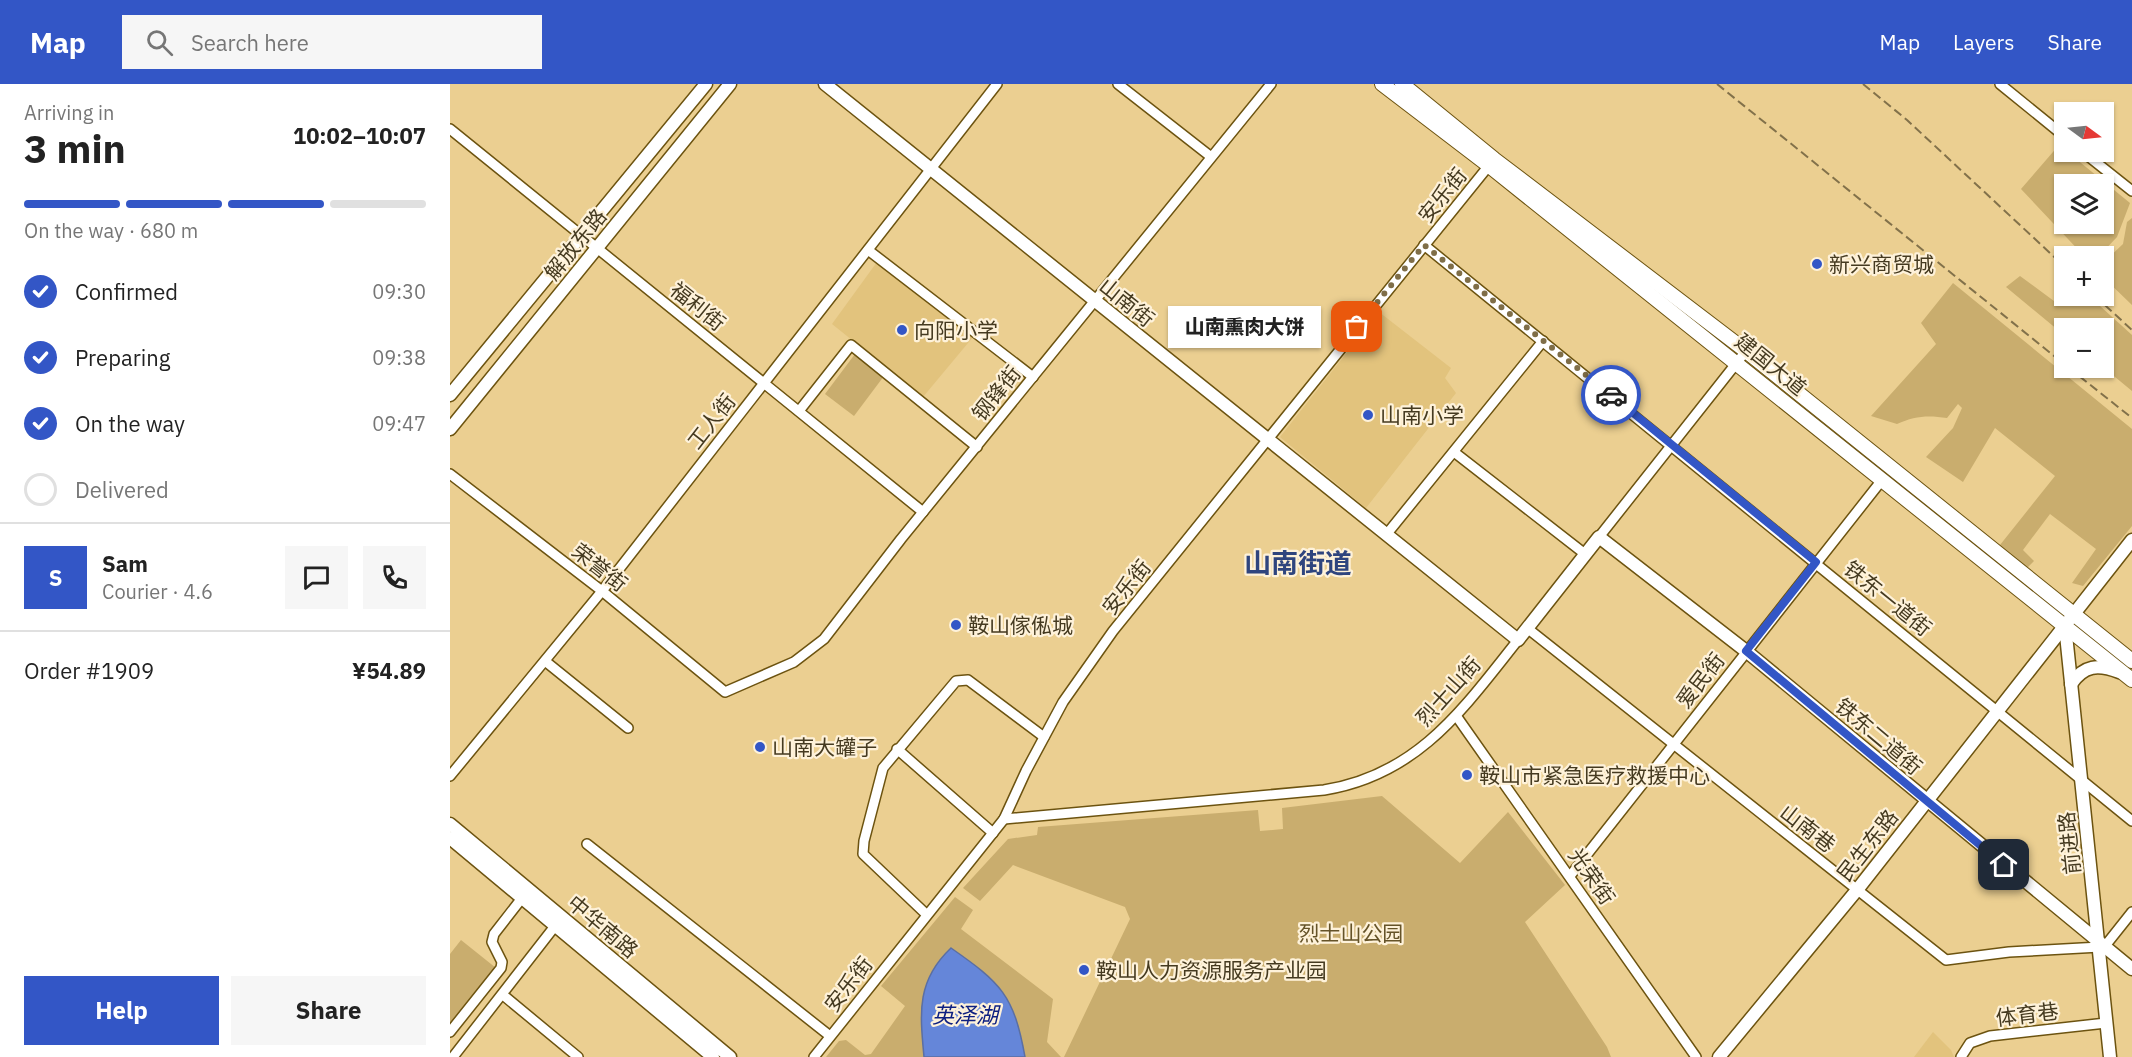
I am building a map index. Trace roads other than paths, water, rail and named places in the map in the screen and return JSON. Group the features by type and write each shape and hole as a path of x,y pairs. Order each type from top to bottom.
{"highway":[{"name":"建国大道","path":"1382,84 1746,351 2069,620 2129,677"},
{"name":"建国大道","path":"1402,84 1491,162 1882,480 2069,620 2132,661"}],"main road":[{"name":"解放东路","path":"450,395 706,84"},
{"name":"解放东路","path":"450,429 730,84"},
{"name":"山南街","path":"825,84 933,168 1094,301 1518,640"},
{"name":"烈士山街","path":"1518,640 1599,537"},
{"name":"铁东二道街","path":"1599,537 1746,651 2132,969"},
{"name":"民生东路","path":"1719,1057 1857,890 2132,540"},
{"name":"前进路","path":"2069,620 2071,684 2101,944 2110,1057"},
{"path":"2071,684 2079,673 2101,666 2129,677"},
{"name":"中华南路","path":"450,824 730,1057"},
{"name":"中华南路","path":"450,838 713,1057"}],"street":[{"name":"工人街","path":"450,776 602,591 997,84"},
{"path":"1119,84 1210,156"},
{"name":"钢锋街","path":"725,692 794,662 811,652 824,639 923,512 1210,156 1271,84"},
{"path":"2000,84 2054,128"},
{"name":"福利街","path":"450,129 923,512"},
{"name":"安乐街","path":"814,1057 1004,819 1044,737 1064,702 1113,631 1491,162"},
{"path":"2096,162 2132,191"},
{"name":"铁东一道街","path":"1424,245 1816,562 2082,782 2132,820"},
{"path":"868,250 1033,377"},
{"path":"1386,535 1543,341"},
{"path":"799,411 851,345 977,447"},
{"name":"烈士山街","path":"1599,537 1746,351"},
{"path":"1454,452 1585,554"},
{"name":"荣誉街","path":"450,474 602,591 725,692"},
{"name":"爱民街","path":"1570,876 1882,480"},
{"name":"山南巷","path":"1527,628 1946,960 2101,944"},
{"name":"烈士山街","path":"1004,819 1346,787 1368,780 1413,754 1457,717 1518,640"},
{"path":"544,661 628,728"},
{"path":"927,914 863,854 864,841 883,768 956,681 968,680 1044,737"},
{"name":"光荣街","path":"1457,717 1696,1057"},
{"path":"897,749 993,833"},
{"path":"587,844 830,1036"},
{"path":"450,1032 501,968 501,958 492,942 494,934 522,898"},
{"path":"2101,944 2132,912"},
{"path":"453,1057 555,926"},
{"path":"502,995 578,1057"},
{"name":"体育巷","path":"1961,1057 1970,1043 1990,1036 2106,1023"}],"water":[{"name":"英泽湖","path":"951,948 982,971 1003,992 1016,1019 1025,1057 924,1057 922,1012 926,985 931,973"}],"railway":[{"path":"1717,84 2054,356"},
{"path":"1863,84 1907,120 2054,257"},
{"path":"2106,306 2132,330"},
{"path":"2082,378 2132,418"}],"place":[{"name":"新兴商贸城","path":"1817,264"},
{"name":"山南熏肉大饼","path":"1357,327"},
{"name":"向阳小学","path":"902,330"},
{"name":"山南小学","path":"1368,415"},
{"name":"鞍山傢俬城","path":"956,625"},
{"name":"山南大罐子","path":"760,747"},
{"name":"鞍山市紧急医疗救援中心","path":"1467,775"},
{"name":"鞍山人力资源服务产业园","path":"1084,970"}],"district":[{"name":"山南街道","path":"1298,562"}],"park label":[{"name":"烈士山公园","path":"1351,933"}]}
